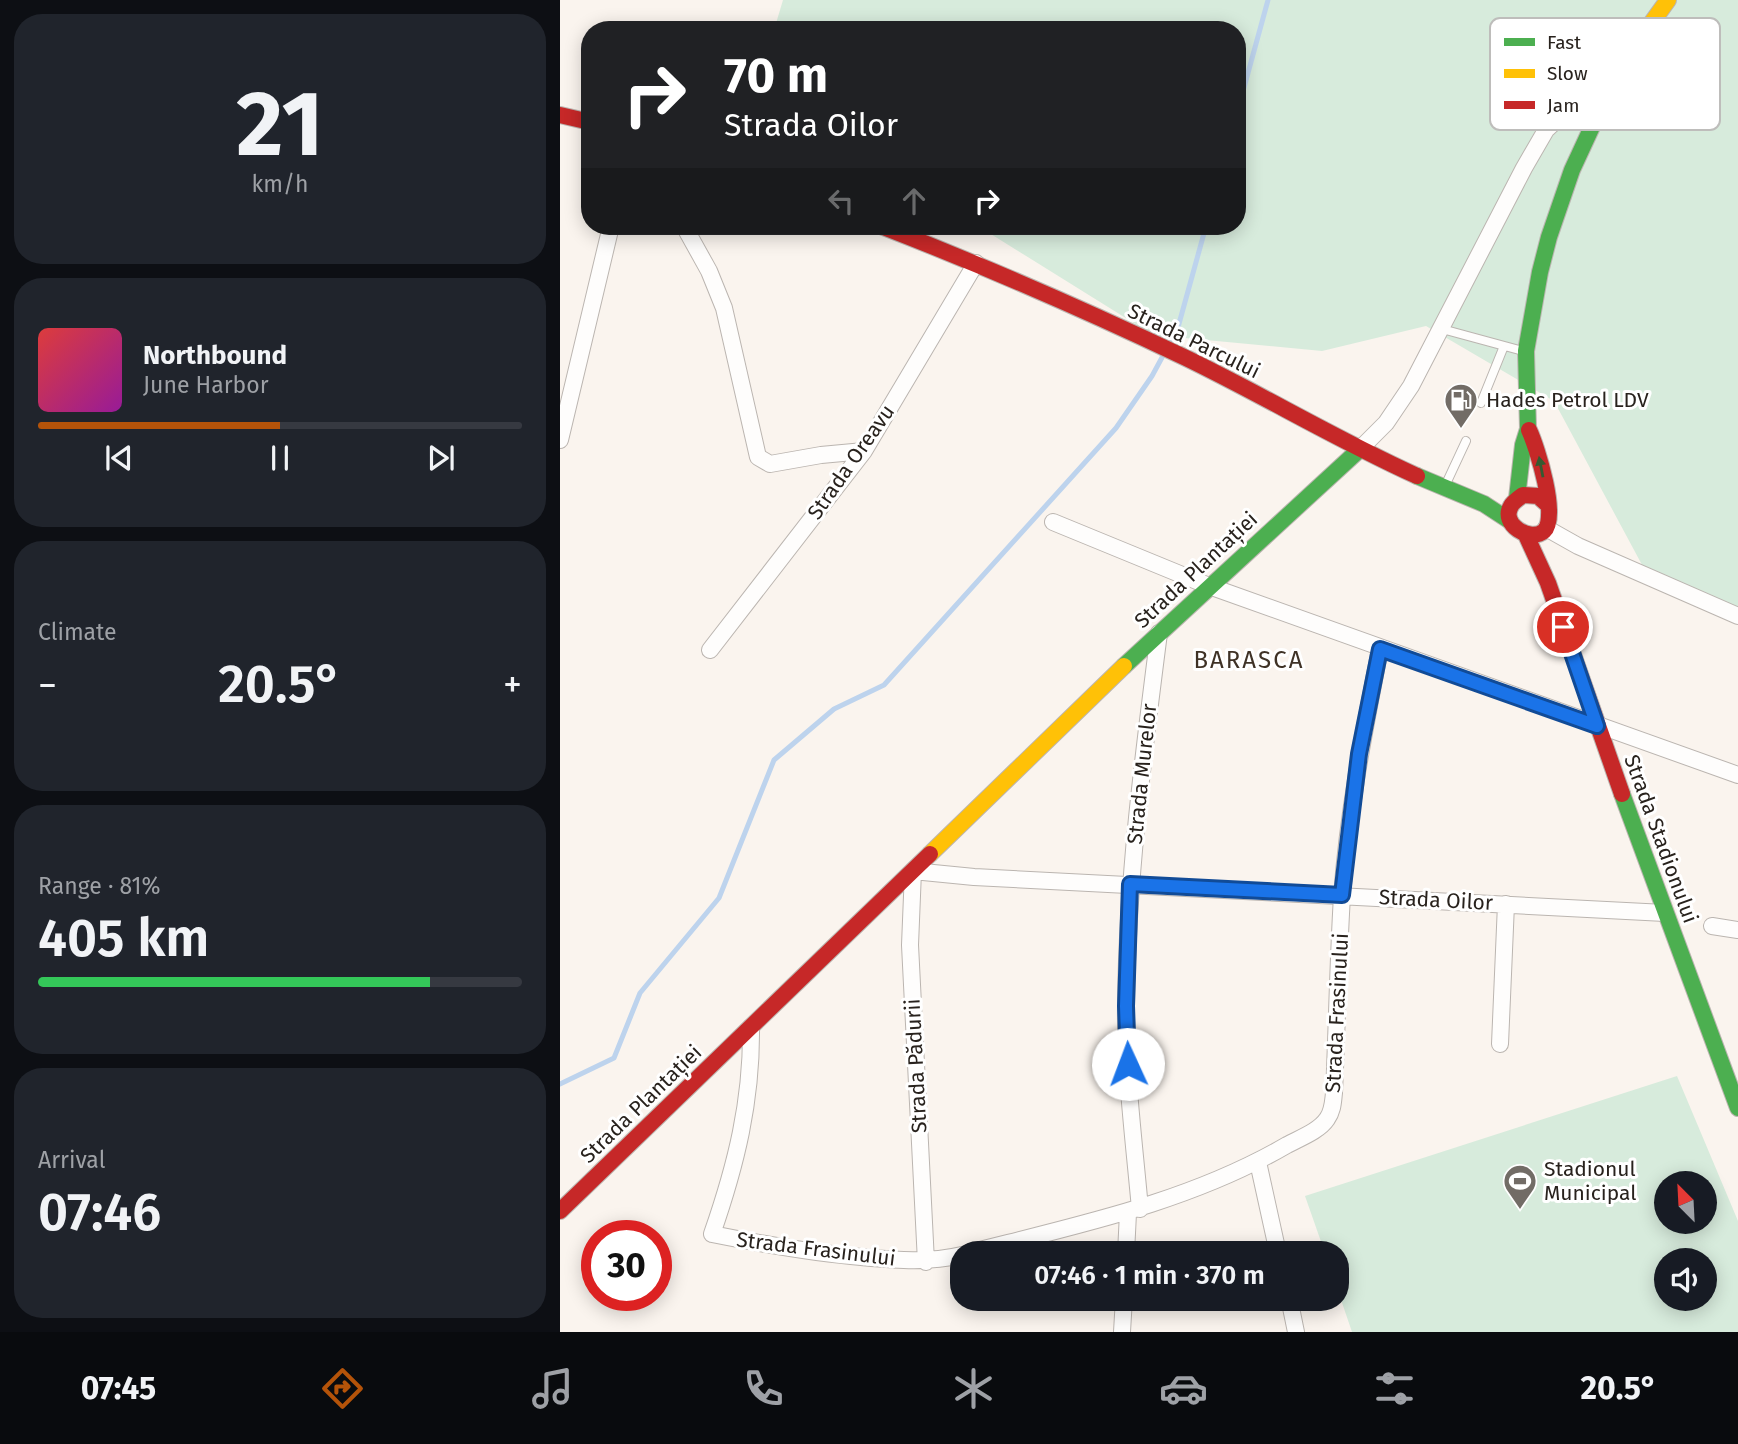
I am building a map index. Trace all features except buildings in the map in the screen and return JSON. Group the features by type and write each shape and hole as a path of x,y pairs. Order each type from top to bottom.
{"main road":[{"path":"1655,18 1668,0"},
{"path":"560,115 581,120"},
{"path":"1528,429 1536,444 1550,520 1544,530 1534,535 1526,535 1514,529 1509,512 1515,500 1528,429 1526,351 1549,237 1577,156 1589,130"},
{"name":"Strada Parcului","path":"904,235 976,263 1186,358 1359,450 1484,503 1510,521"},
{"name":"Strada Plantației","path":"560,1211 1209,586 1359,450"},
{"path":"1515,500 1533,494 1548,505"},
{"name":"Strada Parcului","path":"1484,503 1515,500"},
{"name":"Strada Stadionului","path":"1544,530 1548,583"},
{"name":"Strada Stadionului","path":"1526,535 1548,583 1597,726 1738,1108"}],"street":[{"name":"Strada Plantației","path":"1359,450 1386,423 1411,386 1546,130"},
{"path":"560,440 609,235"},
{"path":"689,235 713,278 724,308 758,457 770,464 864,451"},
{"name":"Strada Oreavu","path":"710,650 864,451 976,263"},
{"path":"1053,522 1209,586 1738,775"},
{"path":"1544,530 1738,616"},
{"name":"Strada Murelor","path":"1128,1241 1134,1211 1126,1045 1130,884 1159,634"},
{"name":"Strada Frasinului","path":"1015,1241 1134,1211 1217,1180 1258,1162 1327,1119 1334,1093 1342,895 1359,754 1380,649"},
{"name":"Strada Oilor","path":"913,871 974,877 1665,913"},
{"name":"Strada Pădurii","path":"913,871 910,945 926,1262"},
{"path":"1500,1044 1506,904"},
{"path":"1712,926 1738,930"},
{"name":"Strada Frasinului","path":"751,1027 750,1088 730,1180 712,1234 809,1252 926,1262 950,1257"},
{"path":"1258,1162 1275,1241"},
{"path":"1122,1332 1123,1311"},
{"path":"1292,1311 1296,1332"}],"lane":[{"path":"1442,329 1526,351"},
{"path":"1481,403 1504,346"},
{"path":"1444,488 1466,440"}],"green space":[{"path":"783,0 1738,0 1738,609 1648,576 1554,401 1426,326 1322,351 1153,335 992,235 1246,235 1246,21 777,21"},
{"name":"Stadionul Municipal","path":"1677,1076 1717,1171 1654,1171 1654,1234 1717,1234 1717,1171 1738,1221 1738,1332 1352,1332 1345,1311 1349,1311 1349,1241 1321,1241 1305,1196"}],"waterway":[{"path":"1246,80 1268,0"},
{"path":"1170,344 1177,331 1204,235"},
{"path":"560,1084 614,1058 640,993 719,898 774,760 834,709 884,685 1116,428 1165,352"}],"traffic: fast":[{"path":"1517,498 1523,445 1528,429 1526,351 1540,272 1572,170 1591,130"},
{"path":"1124,666 1359,450"},
{"path":"1417,476 1484,504 1510,521"},
{"path":"1622,794 1738,1108"}],"traffic: slow":[{"path":"1655,18 1668,0"},
{"path":"930,854 1124,666"}],"traffic: jam":[{"path":"560,115 581,120"},
{"path":"903,235 1072,305 1147,340 1417,476"},
{"path":"1529,430 1545,482 1548,497 1549,512 1548,523 1544,531 1531,535 1518,530 1510,519 1511,506 1523,495 1538,496 1548,505"},
{"path":"1526,535 1548,583 1622,794"},
{"path":"560,1211 930,854"}],"place":[{"name":"Hades Petrol LDV","path":"1461,430"},
{"name":"Stadionul Municipal","path":"1520,1211"}],"district":[{"name":"BARASCA","path":"1249,660"}],"route":[{"path":"1128,1064 1126,1006 1130,884 1342,895 1359,754 1380,649 1597,726 1563,627"}]}
